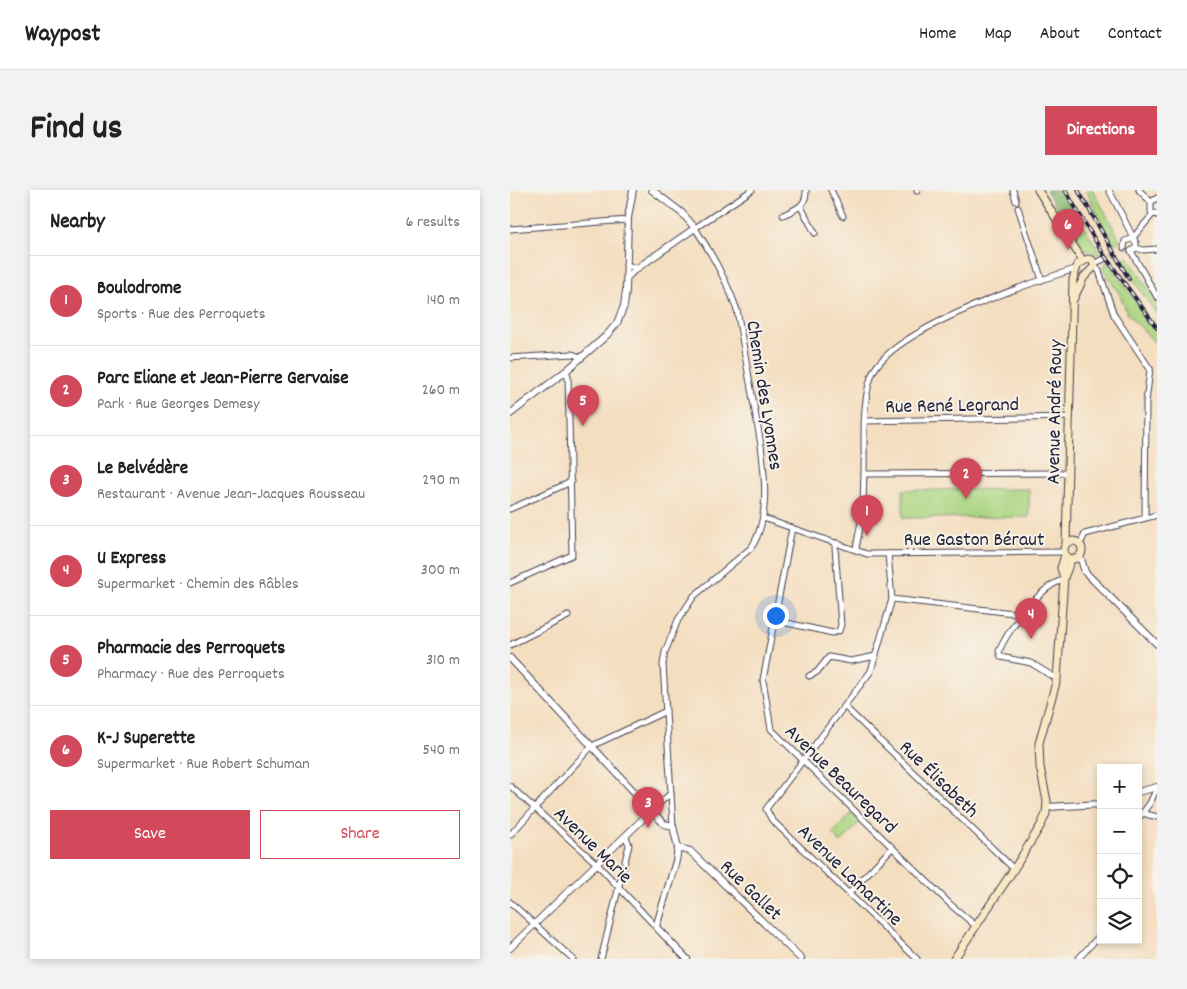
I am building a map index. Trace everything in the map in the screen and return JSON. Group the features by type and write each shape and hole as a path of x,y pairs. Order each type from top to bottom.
{"main road":[{"path":"1038,190 1083,261"},
{"path":"1084,277 1078,276 1075,270 1083,261 1088,259 1095,264"},
{"name":"Avenue André Rouy","path":"1073,300 1084,277 1095,264"},
{"name":"Avenue André Rouy","path":"1066,555 1075,270"},
{"path":"954,959 1041,825 1047,807 1040,767 1039,743 1057,679 1064,579 1061,568 1066,555 1080,556 1082,550 1066,526"},
{"path":"1066,543 1077,542"}],"street":[{"path":"510,414 566,371 607,336 617,323 624,306 627,279 628,220 632,190"},
{"path":"652,190 682,213 695,228"},
{"path":"627,279 636,269 752,190"},
{"path":"783,215 801,207 807,198 806,190"},
{"path":"832,190 844,216"},
{"path":"1012,190 1016,201"},
{"path":"1109,190 1132,239 1136,242 1133,250 1157,297"},
{"path":"1139,190 1151,202"},
{"path":"1157,198 1151,202 1150,209 1155,214 1132,239 1125,240 1121,250 1157,249"},
{"path":"801,207 815,233"},
{"path":"1018,208 1042,280"},
{"path":"510,229 628,220"},
{"name":"Chemin des Lyonnes","path":"656,927 678,848 673,826 663,664 670,637 678,620 700,590 751,548 757,540 763,518 764,467 737,310 730,290 695,228"},
{"path":"1104,259 1095,264 1100,271 1114,315 1150,369"},
{"path":"626,264 636,269"},
{"path":"856,550 862,519 864,420 871,376 888,353 930,327 980,303 1075,270"},
{"path":"510,358 572,354 581,357"},
{"path":"1150,369 1157,368"},
{"path":"1145,518 1146,402 1148,372 1150,369"},
{"path":"510,583 572,555 568,376 566,371"},
{"name":"Rue René Legrand","path":"864,420 1070,416"},
{"path":"864,474 1068,473"},
{"path":"510,509 570,482"},
{"path":"1077,542 1085,534 1157,515"},
{"name":"Rue Gaston Béraut","path":"763,518 867,554 1066,555"},
{"name":"Avenue Beauregard","path":"792,528 763,680 771,729 951,905 976,926"},
{"path":"773,620 833,633 838,631 841,625 835,547 837,543"},
{"path":"802,761 871,671 892,599 888,554"},
{"path":"1080,556 1085,572 1157,644"},
{"path":"1057,679 1031,663 1001,657 999,651 1006,635 1022,614 1052,584 1064,579"},
{"path":"892,599 1022,614"},
{"path":"510,645 568,616"},
{"path":"809,676 817,672 829,657 851,661 876,656"},
{"path":"510,658 665,825 673,826"},
{"name":"Rue Élisabeth","path":"845,707 1014,869"},
{"path":"510,835 592,746 666,711"},
{"name":"Avenue Lamartine","path":"802,761 766,810 772,820 917,959"},
{"name":"Avenue Marie","path":"510,786 597,864 656,927"},
{"path":"1142,791 1157,788"},
{"path":"1157,788 1142,813 1157,817"},
{"path":"510,948 652,810 671,795"},
{"path":"1047,807 1097,804"},
{"path":"601,959 620,888 629,845 626,837"},
{"name":"Rue Gallet","path":"678,848 690,851 801,959"},
{"path":"849,893 892,848"},
{"path":"510,902 573,959"},
{"path":"656,927 687,959"},
{"path":"1078,959 1097,938"}],"green space":[{"path":"1046,190 1062,190 1072,208 1063,218"},
{"path":"1086,190 1093,190 1120,240 1113,246"},
{"path":"1072,208 1102,255 1095,254 1083,247 1074,236 1063,218"},
{"path":"1128,257 1157,302 1157,315 1119,258"},
{"path":"1107,261 1157,332 1157,345 1127,313 1120,295 1103,269"},
{"path":"1029,489 1029,517 903,518 903,490"},
{"path":"851,814 860,822 841,843 832,834"}],"tunnel":[{"path":"1104,259 1117,252"}],"railway":[{"path":"1065,190 1104,255 1157,328"},
{"path":"1078,190 1129,279"}],"place":[{"name":"K-J Superette","path":"1068,250"},
{"name":"Pharmacie des Perroquets","path":"583,426"},
{"name":"Parc Eliane et Jean-Pierre Gervaise","path":"966,499"},
{"name":"Boulodrome","path":"867,536"},
{"name":"U Express","path":"1031,639"},
{"name":"Le Belvédère","path":"648,828"}]}
